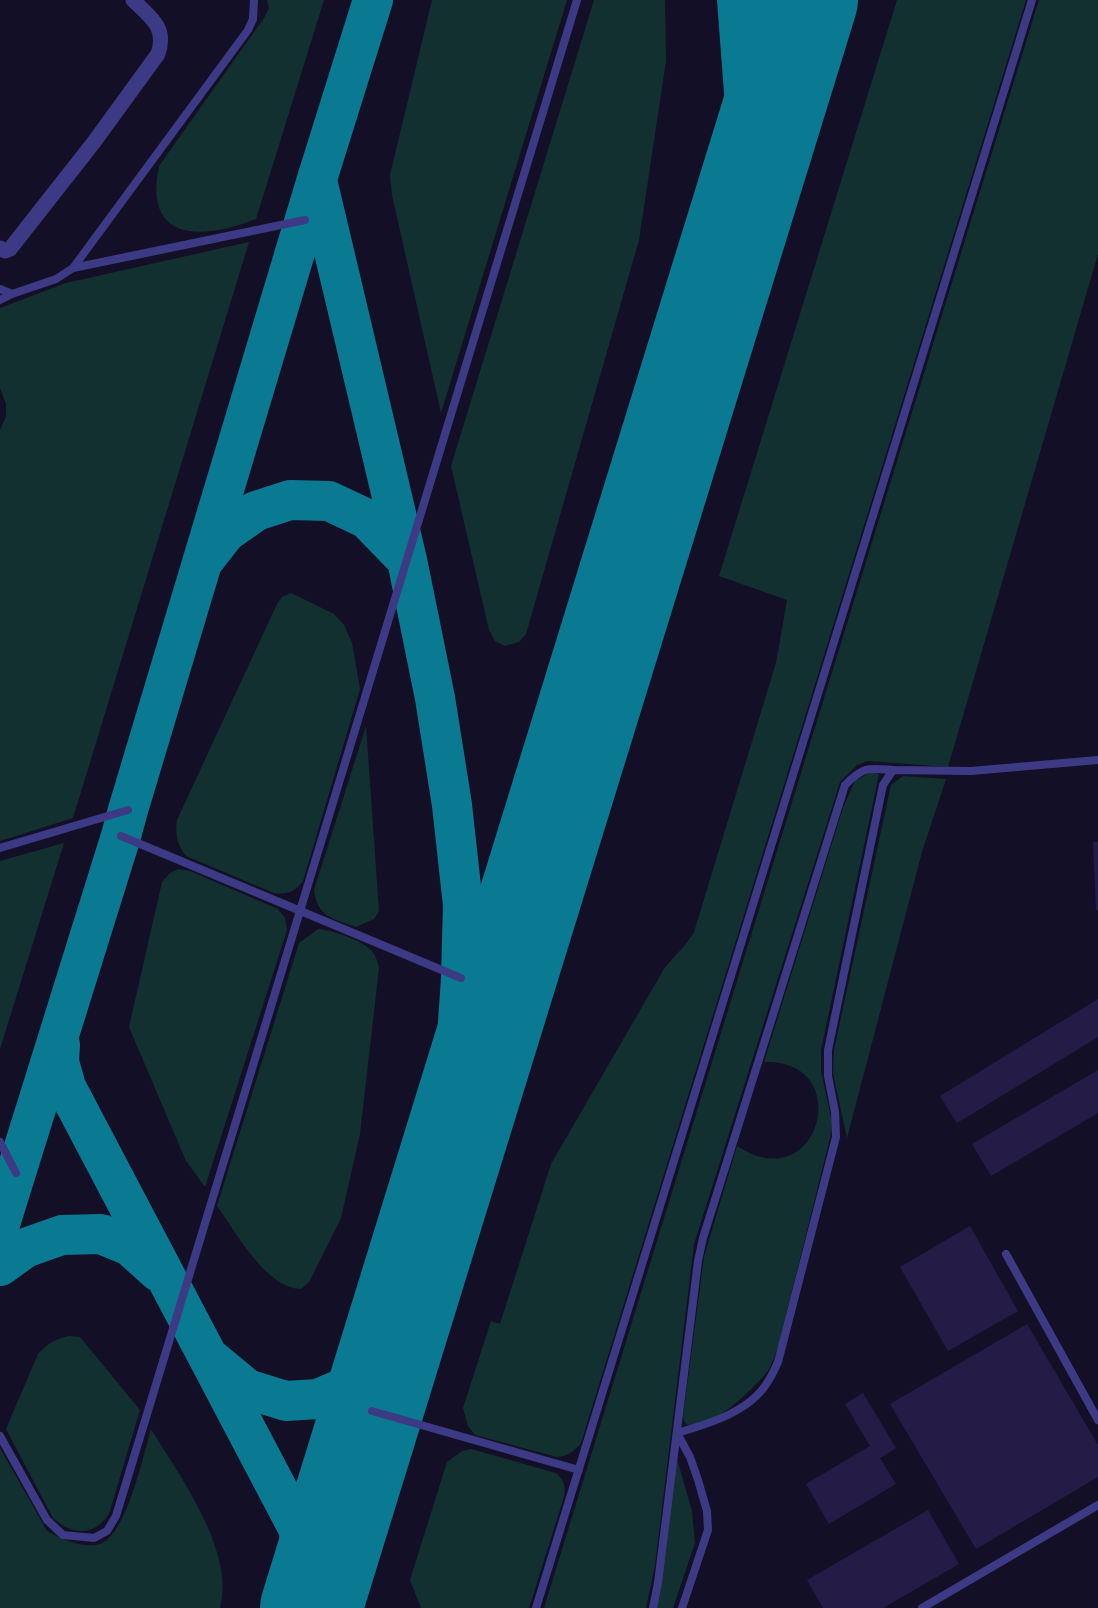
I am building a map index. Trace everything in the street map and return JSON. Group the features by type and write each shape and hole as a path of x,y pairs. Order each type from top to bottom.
{"street":[{"path":"0,248 5,251 10,249 94,142 158,54 161,44 159,27 133,0"}],"lane":[{"path":"0,300 56,279 73,268 248,30 253,19 254,0"},
{"path":"0,1436 47,1520 63,1535 94,1538 107,1531 116,1516 577,0"},
{"path":"536,1608 1032,0"},
{"path":"73,268 305,220"},
{"path":"0,289 12,294"},
{"path":"653,1608 698,1261 703,1238 845,785 856,774 869,768 971,771 1098,760"},
{"path":"677,1433 707,1425 752,1400 766,1385 778,1362 836,1137 836,1112 828,1076 828,1050 883,785 894,770"},
{"path":"0,848 128,810"},
{"path":"121,836 461,978"},
{"path":"0,1143 16,1173"},
{"path":"1006,1254 1098,1420"},
{"path":"372,1411 579,1470"},
{"path":"677,1433 690,1457 698,1480 708,1530 682,1608"},
{"path":"922,1608 1098,1505"}],"green space":[{"path":"267,0 324,0 256,219 216,230 198,232 182,229 169,222 160,210 156,191 159,166 264,18 269,8"},
{"path":"432,0 567,0 441,413 392,195 390,175"},
{"path":"594,0 665,0 666,61 639,240 526,634 519,642 505,646 495,641 489,630 451,466"},
{"path":"897,0 1026,0 581,1443 570,1453 557,1457 475,1435 468,1426 463,1408 491,1321 500,1324 551,1164 664,969 694,932 776,663 787,600 719,576"},
{"path":"1039,0 1098,0 1098,254 948,767 868,761 857,765 840,782 694,1244 655,1565 646,1608 544,1608"},
{"path":"249,242 73,818 0,841 0,430 6,417 6,404 0,388 0,308 66,283"},
{"path":"291,593 334,614 344,625 352,643 360,689 303,881 293,890 278,894 186,856 179,843 176,825 277,604 282,597"},
{"path":"366,726 379,911 374,919 356,927 328,916 319,906 314,890"},
{"path":"871,772 879,774 821,1050 821,1071 832,1122 830,1138 778,1347 769,1369 740,1399 711,1420 698,1426 688,1425 683,1417 704,1257 737,1146 766,1158 790,1156 807,1143 816,1123 818,1101 810,1081 793,1067 764,1062 843,808 855,781"},
{"path":"903,776 946,779 922,852 847,1138 833,1073 834,1050 891,785"},
{"path":"64,843 0,1049 0,861"},
{"path":"178,869 190,871 278,909 285,918 287,930 205,1187 186,1161 129,1027 162,882 170,873"},
{"path":"318,929 346,936 366,946 374,954 379,968 360,1134 341,1218 309,1282 301,1289 288,1286 264,1269 217,1206 299,943"},
{"path":"69,1336 80,1337 140,1410 109,1514 97,1526 83,1531 68,1528 53,1518 6,1429 38,1354 52,1342"},
{"path":"151,1429 189,1491 213,1539 220,1563 223,1586 220,1608 0,1608 0,1448 47,1531 72,1542 93,1545 110,1538 126,1511"},
{"path":"471,1449 556,1473 564,1484 564,1497 529,1608 421,1608 410,1580 447,1462 462,1451"},
{"path":"675,1452 692,1511 695,1543 673,1608 653,1608"}],"building":[{"path":"1093,842 1098,842 1098,910 1096,910"},
{"path":"1098,999 1098,1037 957,1123 940,1096"},
{"path":"1098,1070 1098,1113 991,1176 972,1144"},
{"path":"970,1226 1018,1311 948,1351 900,1267"},
{"path":"1027,1324 1098,1445 1098,1477 976,1549 890,1404"},
{"path":"863,1393 896,1448 880,1458 896,1484 829,1524 806,1484 870,1446 845,1404"},
{"path":"928,1510 959,1564 883,1608 823,1608 807,1580"}],"taxiway":[{"path":"0,1224 121,836 317,179 373,0"},
{"path":"737,0 751,184"},
{"path":"317,180 407,560 435,698 452,805 463,905 461,978 457,1037 434,1210"},
{"path":"205,559 226,532 256,511 290,500 329,501 367,519 407,560"},
{"path":"60,1045 59,1062 66,1087 298,1528 310,1581 307,1608"},
{"path":"0,1266 25,1248 62,1235 101,1234 130,1246 159,1272"},
{"path":"212,1360 247,1389 286,1401 318,1399 351,1385 391,1348"},
{"path":"337,1524 338,1582 344,1608"}],"runway":[{"path":"311,1608 807,0"}]}
